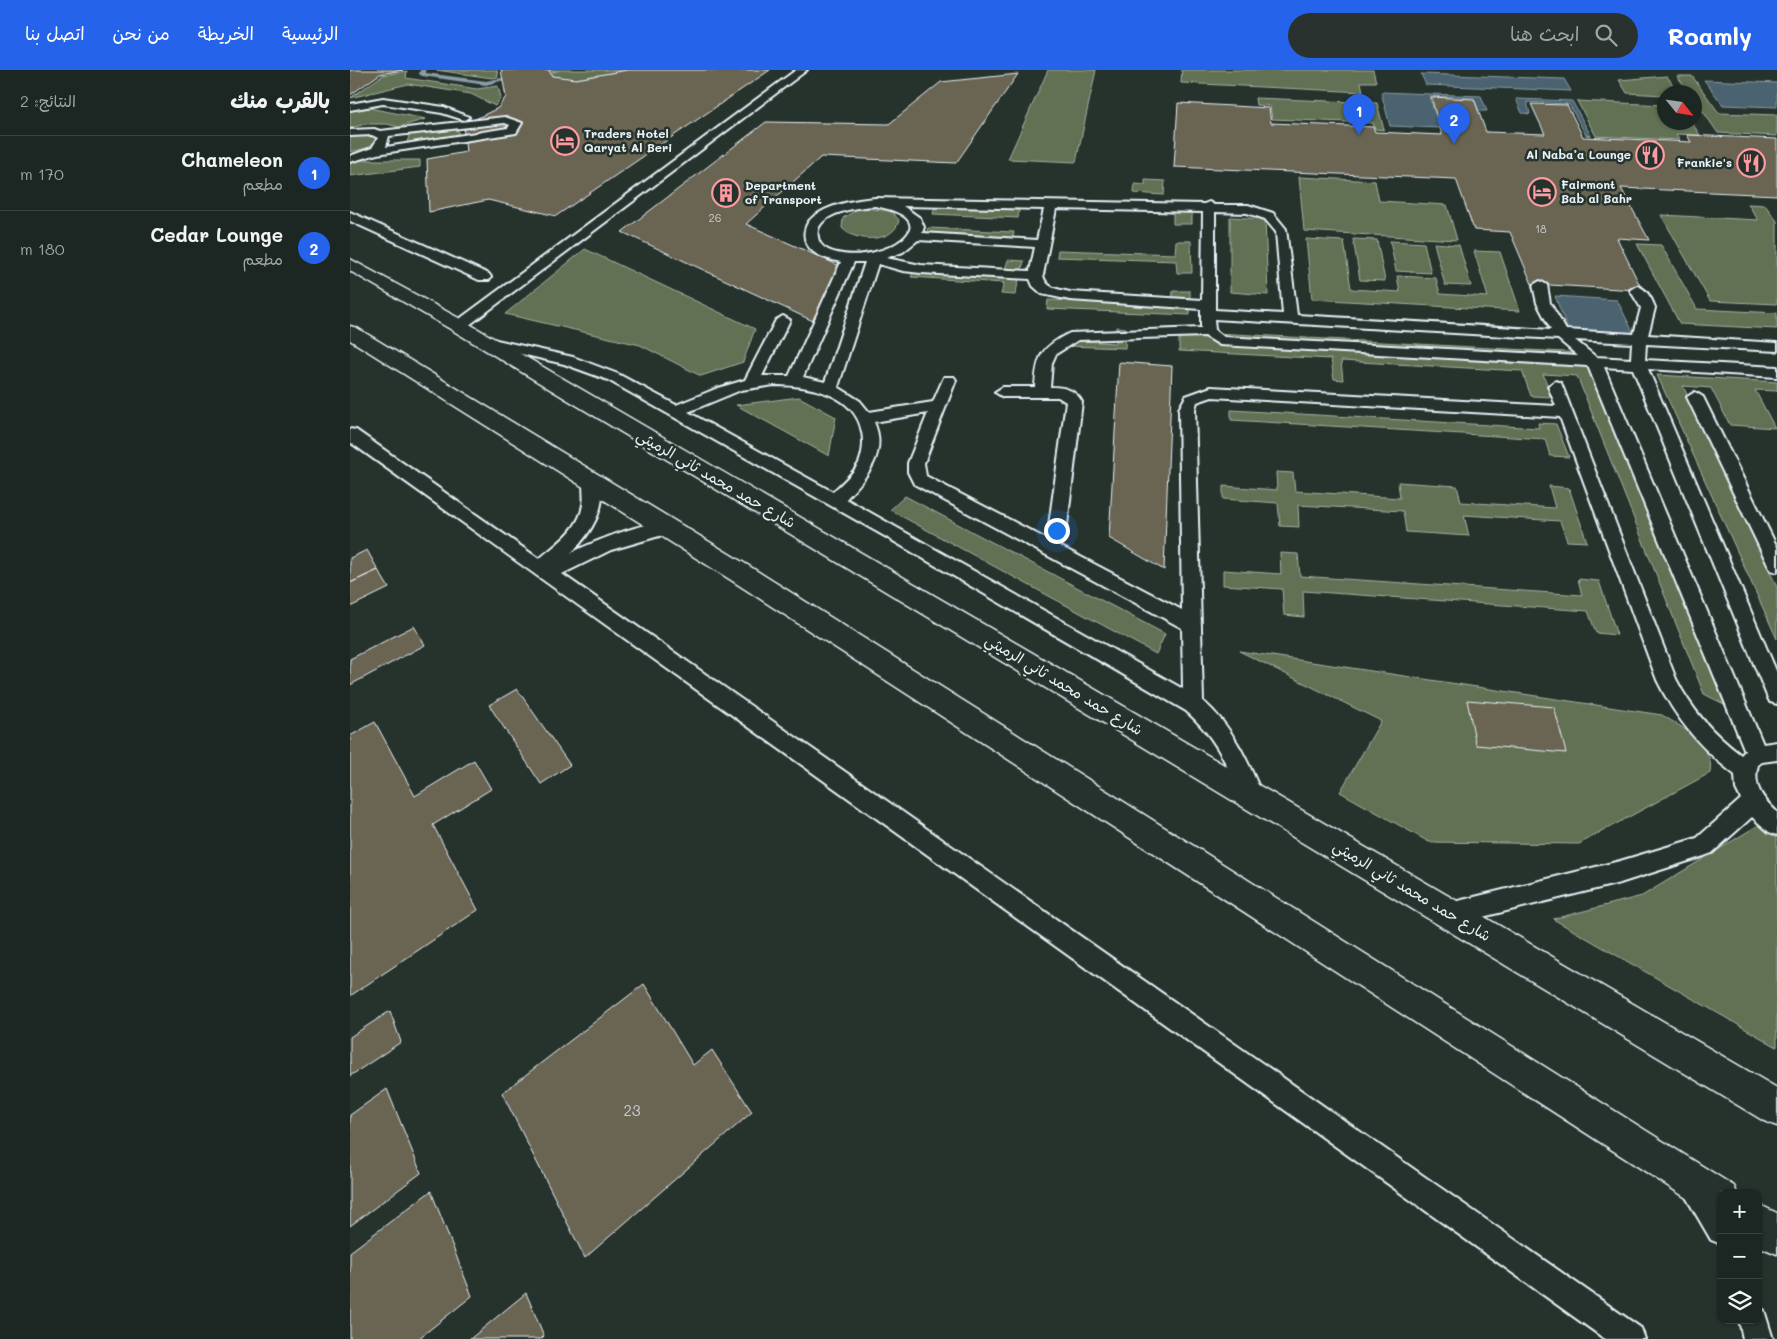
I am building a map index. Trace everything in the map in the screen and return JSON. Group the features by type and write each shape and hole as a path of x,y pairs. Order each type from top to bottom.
{"main road":[{"name":"شارع حمد محمد ثاني الرميثي","path":"350,264 1777,1108"},
{"path":"350,332 667,528 1717,1197"},
{"path":"1762,1226 1777,1235"}],"lane":[{"path":"469,333 802,70"},
{"path":"350,107 382,102 444,110 464,117"},
{"path":"350,132 366,131 380,134 505,120 517,123 512,131 464,137 414,148 373,151 350,159"},
{"path":"373,151 384,142 380,134"},
{"path":"875,202 905,210 914,217 918,227 914,236 899,250 873,258 849,258 828,254 818,248 812,241 810,233 814,224 821,217 839,208 875,202 1051,206 1209,206 1248,209 1269,216 1282,232 1290,320"},
{"path":"1051,206 1036,275 1038,284 1047,291 1070,296 1290,320 1564,337 1777,347"},
{"path":"1209,206 1208,310 1214,336"},
{"path":"350,216 484,277"},
{"path":"914,236 1044,244"},
{"path":"794,381 849,258"},
{"path":"873,258 903,268 1036,275"},
{"path":"830,389 873,258"},
{"path":"1540,285 1540,296 1564,337 1592,360 1604,382 1760,758"},
{"path":"1637,290 1645,298 1649,313 1639,340 1638,363 1777,696"},
{"path":"751,383 782,320"},
{"path":"469,333 579,363 613,377 835,500 1193,705 1210,718 1223,734 1233,751 1252,797"},
{"path":"1042,392 1045,356 1056,344 1075,336 1214,336 1777,372"},
{"path":"949,380 916,463 916,472 920,480 1191,624"},
{"path":"676,411 724,390 751,383 794,381 830,389 852,401 866,418 872,439 867,462 835,500"},
{"path":"1556,386 1659,662 1676,701 1704,738 1760,758"},
{"path":"1003,392 1067,394 1074,402 1058,525"},
{"path":"1193,705 1187,409 1188,404 1197,396 1211,392 1566,412"},
{"path":"1695,397 1777,566"},
{"path":"866,418 939,406"},
{"path":"350,434 1630,1339"},
{"path":"543,572 586,524 592,508 594,494 591,481"},
{"path":"543,572 618,539 667,528"},
{"path":"1760,758 1745,786 1753,802 1777,825"},
{"path":"1450,914 1620,872 1704,846 1753,802"},
{"path":"1685,1177 1717,1224"},
{"path":"1755,1324 1758,1339"}],"green space":[{"path":"436,70 497,70 498,77 492,78"},
{"path":"549,70 628,70 576,79 552,76"},
{"path":"1048,70 1096,70 1076,162 1008,159"},
{"path":"1182,70 1373,70 1376,82 1361,82 1363,92 1181,83"},
{"path":"407,71 406,78 477,89 498,86 501,98 495,106 471,94 408,84 350,98 383,75"},
{"path":"1667,76 1673,85 1657,85 1657,95 1627,93 1619,80"},
{"path":"1677,76 1692,76 1699,85 1684,85"},
{"path":"1702,90 1719,113 1777,115 1777,136 1718,133 1702,110"},
{"path":"1255,98 1377,103 1384,130 1375,129 1373,123 1272,119 1270,106 1256,105"},
{"path":"1577,101 1657,105 1657,130 1697,130 1700,135 1676,134 1680,140 1596,136"},
{"path":"369,108 426,119 399,127 387,124 366,124 350,128 350,111"},
{"path":"456,124 459,135 416,143 407,142 411,131"},
{"path":"380,133 375,146 350,152 350,134"},
{"path":"420,160 420,167 350,176 350,161"},
{"path":"1299,177 1375,181 1379,201 1447,205 1457,240 1304,231"},
{"path":"1145,180 1165,181 1164,195 1134,193 1135,184 1145,185"},
{"path":"1064,202 1192,206 1192,224 1173,224 1173,213 1062,209"},
{"path":"1748,204 1765,205 1777,221 1777,304 1710,301 1661,215 1758,220"},
{"path":"935,206 1019,210 1018,218 933,214"},
{"path":"865,208 891,211 899,220 896,228 883,237 865,238 848,233 842,228 843,218 856,210"},
{"path":"1230,217 1265,219 1268,295 1230,292"},
{"path":"928,228 1014,232 1012,240 925,236"},
{"path":"1306,239 1344,241 1351,289 1400,292 1397,276 1436,278 1440,294 1488,297 1474,251 1500,252 1520,311 1312,299"},
{"path":"1353,239 1377,240 1385,281 1360,280"},
{"path":"1176,241 1191,241 1192,273 1177,273 1176,261 1057,257 1058,250 1175,254"},
{"path":"1390,241 1424,243 1431,273 1396,271"},
{"path":"1434,243 1459,245 1471,286 1445,285"},
{"path":"1637,244 1661,245 1697,309 1777,313 1777,329 1680,324"},
{"path":"585,249 755,329 743,362 701,376 640,345 505,314"},
{"path":"1008,260 1024,261 1015,295 1001,294 1004,283 911,277 915,269 1004,273"},
{"path":"1173,291 1190,291 1190,315 1047,309 1048,300 1172,305"},
{"path":"1116,327 1126,328 1125,348 1067,346 1068,340 1115,343"},
{"path":"1179,331 1583,353 1730,707 1704,694 1577,376 1543,374 1552,397 1531,396 1522,371 1341,361 1343,380 1334,379 1331,359 1179,351"},
{"path":"1657,375 1777,382 1777,391 1755,390 1775,428 1730,425 1711,388 1683,386 1777,587 1777,639"},
{"path":"799,397 836,417 829,456 736,405"},
{"path":"1231,410 1539,428 1538,423 1556,424 1569,457 1550,456 1545,439 1231,420"},
{"path":"1276,472 1293,473 1295,491 1400,498 1398,482 1457,486 1461,502 1555,508 1549,486 1569,488 1587,542 1567,541 1560,521 1464,515 1469,536 1406,532 1403,511 1298,505 1299,527 1280,526 1278,503 1223,499 1223,486 1277,490"},
{"path":"905,496 1165,634 1156,654 890,510"},
{"path":"1280,553 1298,554 1300,576 1582,595 1578,579 1599,581 1617,635 1596,633 1588,611 1303,591 1304,617 1284,615 1282,589 1223,585 1223,570 1281,574"},
{"path":"1239,651 1662,715 1688,731 1703,745 1708,754 1710,773 1579,844 1429,842 1340,792 1381,721"},
{"path":"1765,821 1777,826 1777,1047 1553,919 1642,896"}],"water":[{"path":"1421,74 1564,79 1571,91 1426,85"},
{"path":"1704,80 1777,83 1777,107 1723,105"},
{"path":"1381,92 1481,96 1487,111 1479,111 1474,98 1429,96 1440,128 1390,126"},
{"path":"1516,99 1572,101 1591,136 1586,135 1569,104 1527,102 1530,114 1522,113"},
{"path":"1555,296 1617,300 1635,336 1569,333"}],"building":[{"path":"350,70 403,70 380,74 350,95"},
{"name":"Traders Hotel Qaryat Al Beri","path":"501,70 549,70 552,76 576,79 628,70 770,70 556,216 488,200 429,212 427,159 466,152 463,125 498,108 506,97"},
{"name":"Department of Transport","path":"1018,74 956,163 821,157 746,224 840,266 813,321 622,232 766,122 889,124 941,82"},
{"name":"Fairmont Bab al Bahr","path":"1431,97 1474,99 1486,132 1545,134 1531,104 1567,105 1583,137 1691,142 1687,135 1777,139 1777,195 1621,188 1649,240 1617,238 1642,290 1637,290 1532,284 1510,232 1474,230 1456,179 1174,167 1178,103 1269,108 1271,123 1373,127 1375,132 1442,135"},
{"path":"1119,362 1172,366 1164,570 1109,538"},
{"path":"367,550 378,570 350,583 350,558"},
{"path":"378,570 389,588 350,607 350,583"},
{"path":"414,626 425,645 350,685 350,659"},
{"path":"517,689 570,765 541,784 489,705"},
{"path":"1467,700 1554,707 1566,753 1476,745"},
{"path":"375,722 415,796 474,760 491,789 433,825 478,910 350,996 350,736"},
{"path":"644,984 693,1065 712,1050 752,1112 585,1258 502,1093"},
{"path":"390,1011 401,1042 350,1076 350,1037"},
{"path":"387,1089 421,1173 350,1226 350,1115"},
{"path":"431,1191 472,1296 418,1339 350,1339 350,1252"},
{"path":"526,1293 544,1336 541,1339 470,1339"}],"waterway":[{"path":"423,70 422,74 486,83 501,80"},
{"path":"553,71 559,70"}],"place":[{"name":"Chameleon","path":"1359,135"},
{"name":"Traders Hotel Qaryat Al Beri","path":"565,141"},
{"name":"Cedar Lounge","path":"1454,144"},
{"name":"Al Naba’a Lounge","path":"1650,155"},
{"name":"Frankie's","path":"1751,163"},
{"name":"Fairmont Bab al Bahr","path":"1542,192"},
{"name":"Department of Transport","path":"726,193"}]}
